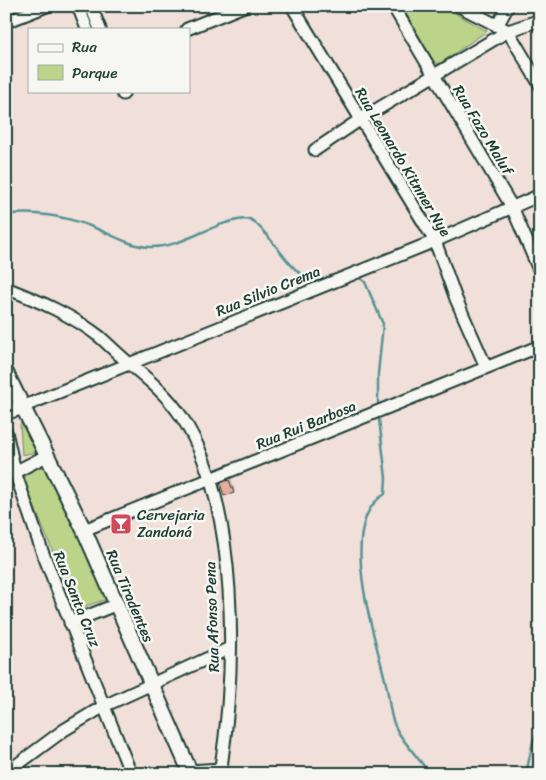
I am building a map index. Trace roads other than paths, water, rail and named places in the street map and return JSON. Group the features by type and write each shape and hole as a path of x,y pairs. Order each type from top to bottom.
{"street":[{"path":"6,22 47,6"},
{"path":"78,6 87,28"},
{"path":"91,6 100,28"},
{"path":"189,28 244,6"},
{"name":"Rua Leonardo Kitnner Nye","path":"292,6 435,241 456,299 486,367"},
{"name":"Rua Fazo Maluf","path":"393,6 512,207 540,272"},
{"path":"459,6 502,28 540,85"},
{"path":"502,28 508,6"},
{"path":"314,150 433,75 502,28 540,20"},
{"name":"Rua Silvio Crema","path":"6,412 435,241 540,195"},
{"name":"Rua Afonso Pena","path":"6,288 68,316 98,336 160,390 181,416 212,480 222,529 230,648 227,716 220,772"},
{"name":"Rua Rui Barbosa","path":"84,530 212,480 540,346"},
{"name":"Rua Tiradentes","path":"6,373 84,530 115,605 190,772"},
{"name":"Rua Santa Cruz","path":"6,432 7,451 42,551 131,774"},
{"path":"15,472 46,456"},
{"path":"70,622 115,605"},
{"path":"6,774 64,730 104,706 230,648"},
{"path":"190,772 220,772"}],"waterway":[{"path":"6,215 38,214 59,217 90,226 135,245 151,247 177,243 224,223 250,219 258,225 296,270 313,280 332,276"},
{"path":"359,277 365,282 383,324 378,374 378,403"},
{"path":"379,419 386,478 385,494 370,509 362,530 363,584 395,726 430,774"},
{"path":"526,774 533,741 540,729"}],"place":[{"name":"Cervejaria Zandoná","path":"121,524"}]}
